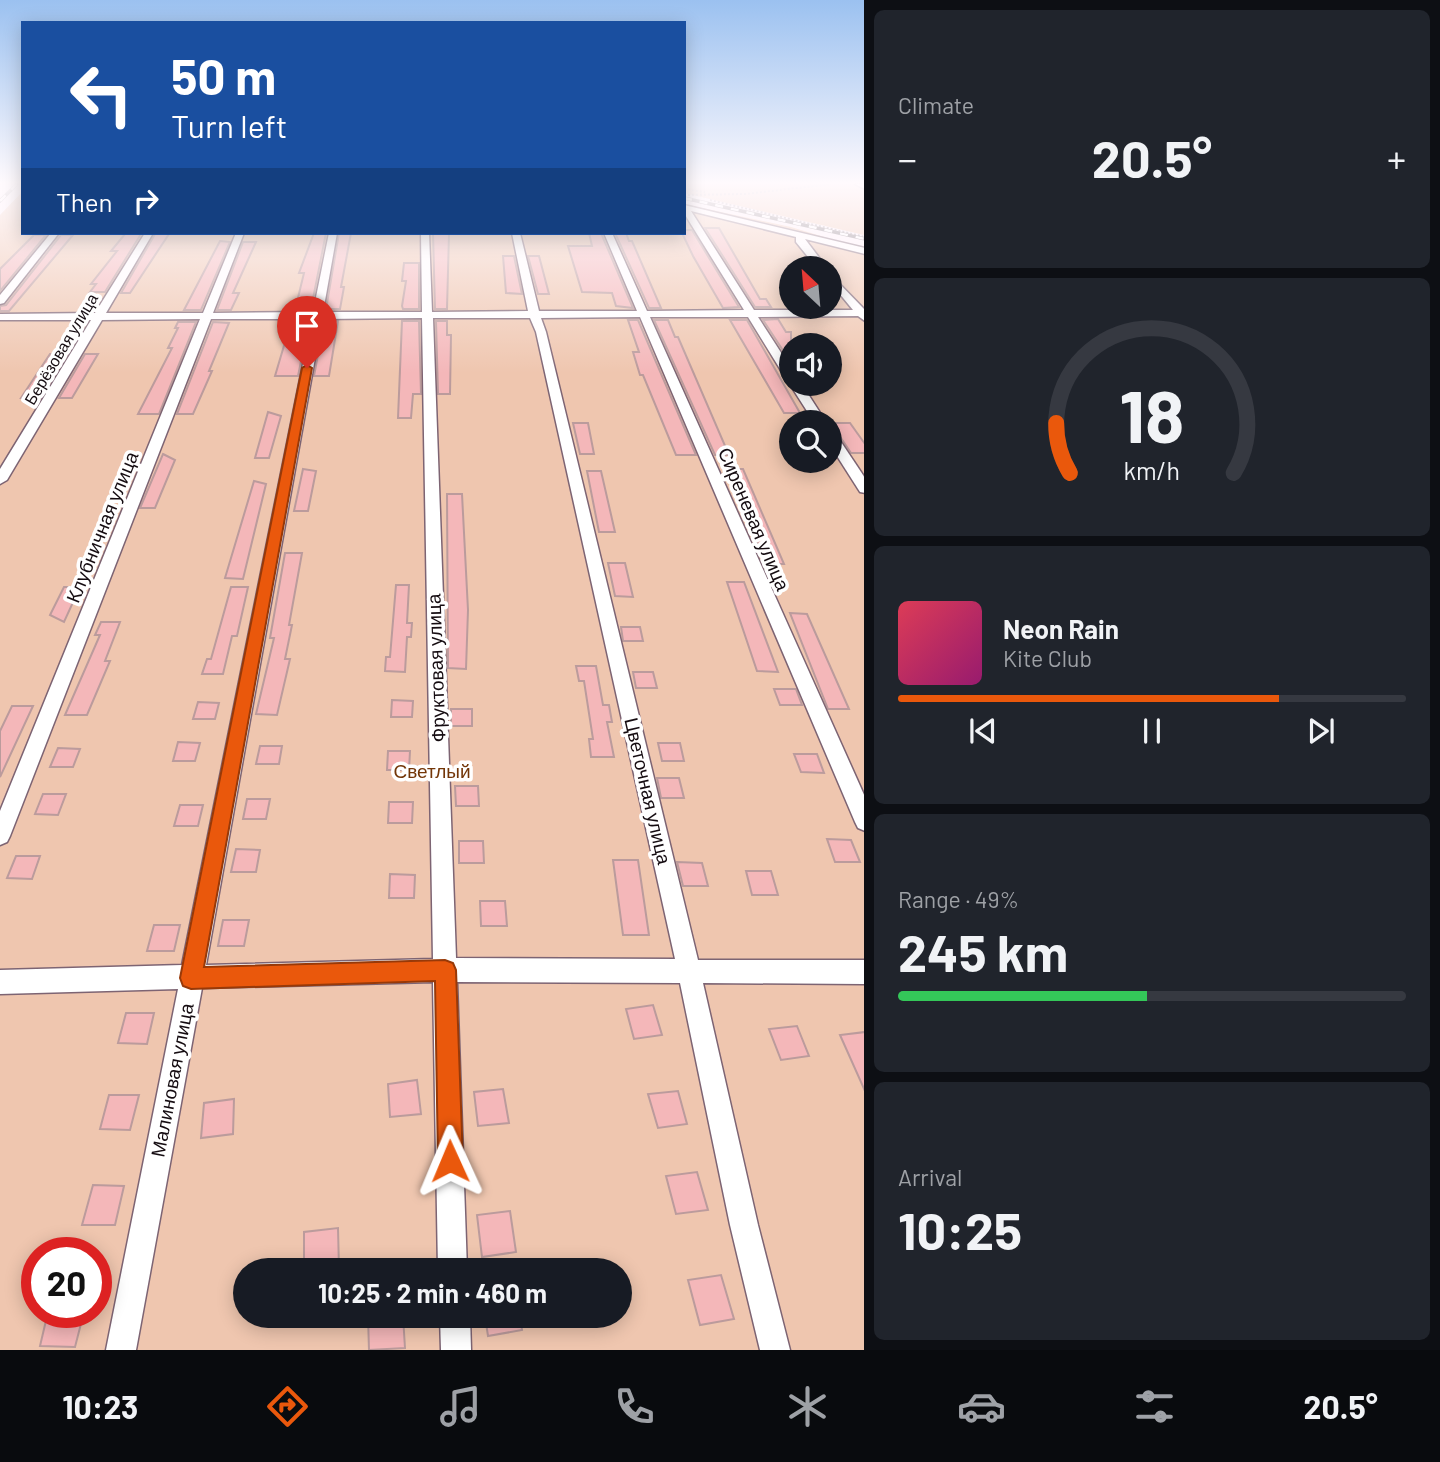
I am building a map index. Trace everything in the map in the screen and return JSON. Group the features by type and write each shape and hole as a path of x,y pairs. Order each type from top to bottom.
{"street":[{"path":"0,301 44,247"},
{"name":"Берёзовая улица","path":"0,480 141,247"},
{"name":"Клубничная улица","path":"0,836 234,247"},
{"name":"Малиновая улица","path":"121,1350 330,247"},
{"name":"Фруктовая улица","path":"425,247 453,1258"},
{"name":"Цветочная улица","path":"519,247 534,314 541,332 689,971 744,1225 775,1350"},
{"name":"Сиреневая улица","path":"614,247 864,822"},
{"path":"709,247 779,358"},
{"path":"842,291 863,315"},
{"path":"0,317 644,313 863,315"},
{"path":"842,455 864,489"},
{"path":"0,982 445,970 864,972"},
{"path":"455,1328 456,1350"}],"green space":[{"name":"Светлый","path":"0,247 864,249 864,1350 0,1350"}],"building":[{"path":"22,247 36,247 0,291 0,269"},
{"path":"52,247 63,247 9,311 0,311 0,306 6,305"},
{"path":"114,247 133,247 105,292 90,292 96,284 91,284 117,251 111,251"},
{"path":"148,247 160,247 130,293 121,293"},
{"path":"217,247 228,247 201,310 184,310"},
{"path":"241,247 254,247 233,293 239,293 231,310 217,310"},
{"path":"309,247 323,247 311,309 295,310 304,273 299,273"},
{"path":"337,247 348,247 340,309 326,309"},
{"path":"433,247 449,247 447,309 435,309"},
{"path":"568,247 607,247 633,308 616,306 612,293 582,292"},
{"path":"621,247 635,247 661,308 649,308"},
{"path":"689,247 702,247 739,307 723,308"},
{"path":"717,247 730,247 760,299 766,299 771,307 755,307"},
{"path":"503,256 514,256 522,294 506,293"},
{"path":"528,256 539,256 549,294 538,294"},
{"path":"404,263 419,263 419,309 403,309 402,306 406,281 402,281"},
{"path":"778,319 786,332 791,333 779,333 779,344 763,320"},
{"path":"628,320 638,320 696,455 676,455 643,375 640,375 633,352 639,352"},
{"path":"654,320 668,320 675,337 678,337 729,455 715,455"},
{"path":"730,320 747,320 779,376 779,396 790,396 798,410 782,410"},
{"path":"338,321 329,376 314,376 324,322"},
{"path":"402,321 419,321 421,394 413,394 411,418 398,418"},
{"path":"436,321 447,321 447,335 451,335 450,394 438,394"},
{"path":"178,322 196,322 159,414 138,414 172,348 168,348 178,328 175,328"},
{"path":"213,322 229,323 209,371 212,371 193,414 177,414"},
{"path":"291,322 309,322 298,376 275,376"},
{"path":"50,354 67,354 40,398 21,398"},
{"path":"85,354 98,354 72,398 59,398"},
{"path":"268,412 281,416 269,458 255,458"},
{"path":"573,423 588,423 594,454 580,454"},
{"path":"842,423 850,423 864,443 864,453 851,453 842,440"},
{"path":"163,454 175,460 155,508 140,508"},
{"path":"303,469 316,471 308,511 294,511"},
{"path":"728,469 743,469 784,564 766,564"},
{"path":"587,471 601,471 615,532 599,532"},
{"path":"254,481 266,484 243,579 225,578"},
{"path":"447,494 462,494 468,610 466,669 448,668"},
{"path":"285,553 302,553 285,659 290,659 277,715 256,714 274,638 270,638"},
{"path":"608,563 625,563 633,597 615,596"},
{"path":"727,582 744,582 778,672 757,671"},
{"path":"396,585 409,585 407,623 412,623 411,637 407,637 405,672 385,671 386,657 390,657"},
{"path":"64,587 80,587 64,622 50,615"},
{"path":"231,587 248,587 237,636 232,636 223,674 202,674 207,659 211,659"},
{"path":"790,613 807,614 849,709 828,709"},
{"path":"101,622 120,622 105,661 110,661 87,715 65,715 100,635 95,635"},
{"path":"621,627 640,627 643,641 623,641"},
{"path":"576,666 596,666 603,705 609,705 612,722 607,722 614,757 591,757 589,739 593,739 584,681 579,681"},
{"path":"633,672 653,672 657,688 636,688"},
{"path":"774,689 796,689 802,705 780,705"},
{"path":"392,700 413,701 412,717 391,717"},
{"path":"198,702 219,703 215,719 193,719"},
{"path":"12,706 33,706 0,777 0,731"},
{"path":"451,709 472,709 472,726 451,726"},
{"path":"178,742 200,743 195,761 173,761"},
{"path":"658,743 680,743 684,761 662,761"},
{"path":"260,746 282,746 279,764 256,764"},
{"path":"58,748 80,749 73,767 50,767"},
{"path":"388,751 410,751 409,770 387,770"},
{"path":"794,754 817,754 824,773 801,772"},
{"path":"657,778 679,778 684,798 661,798"},
{"path":"455,786 478,786 479,806 456,806"},
{"path":"43,794 66,794 58,815 35,814"},
{"path":"247,799 270,799 266,819 243,819"},
{"path":"389,802 413,802 412,823 388,823"},
{"path":"180,805 203,805 198,826 174,826"},
{"path":"827,839 851,840 860,862 835,862"},
{"path":"459,841 483,841 484,863 459,863"},
{"path":"236,849 260,850 256,872 231,872"},
{"path":"16,856 40,856 32,879 7,878"},
{"path":"613,860 638,860 649,935 623,935"},
{"path":"677,862 702,863 708,886 683,886"},
{"path":"746,871 771,871 778,895 752,895"},
{"path":"390,874 415,875 414,898 389,898"},
{"path":"480,901 505,901 507,926 481,926"},
{"path":"223,920 249,920 244,946 218,946"},
{"path":"154,925 180,925 174,951 147,951"},
{"path":"653,1005 662,1035 634,1039 626,1009"},
{"path":"126,1013 154,1013 147,1044 118,1043"},
{"path":"797,1026 809,1056 781,1060 769,1029"},
{"path":"864,1032 864,1089 840,1035"},
{"path":"417,1080 421,1114 390,1117 388,1084"},
{"path":"503,1089 509,1123 478,1126 474,1092"},
{"path":"678,1091 687,1124 658,1128 648,1094"},
{"path":"109,1095 139,1095 130,1130 100,1129"},
{"path":"234,1099 233,1134 201,1138 204,1103"},
{"path":"697,1172 708,1210 676,1214 666,1176"},
{"path":"93,1185 124,1186 115,1225 82,1225"},
{"path":"510,1211 516,1252 482,1257 477,1215"},
{"path":"338,1228 339,1258 304,1258 304,1232"},
{"path":"721,1275 734,1319 700,1325 688,1280"},
{"path":"44,1328 80,1328 75,1347 40,1346"},
{"path":"368,1328 404,1328 405,1348 369,1350"},
{"path":"487,1328 522,1328 522,1330 488,1336"}],"route":[{"path":"307,368 191,978 445,970 450,1161"}]}
